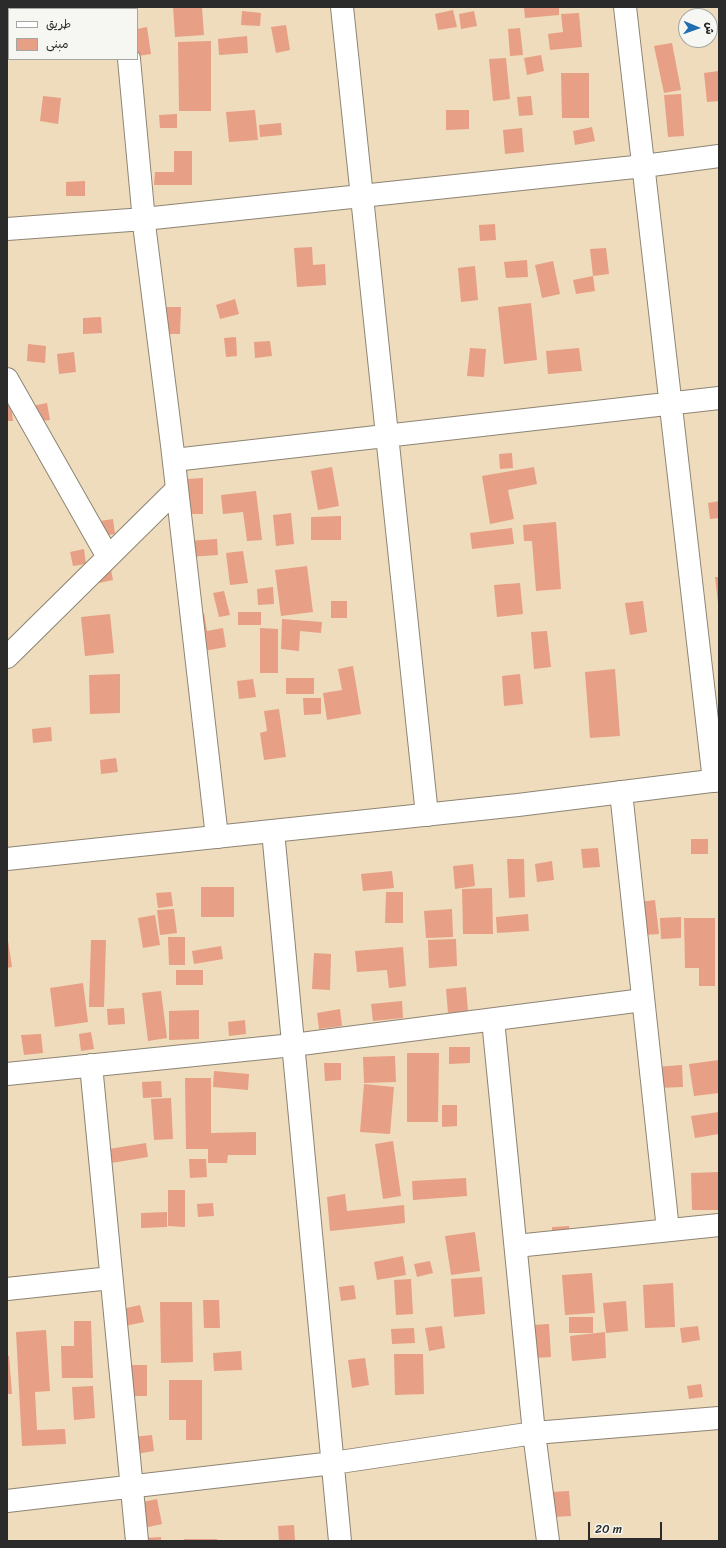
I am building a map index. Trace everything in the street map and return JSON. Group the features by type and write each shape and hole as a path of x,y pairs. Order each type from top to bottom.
{"street":[{"path":"342,7 427,815"},
{"path":"7,859 427,815 716,780 671,404 626,7"},
{"path":"129,60 144,218 174,460 217,837"},
{"path":"7,229 144,218 362,196 644,166 719,156"},
{"path":"7,379 108,557"},
{"path":"174,460 719,398"},
{"path":"7,657 177,489"},
{"path":"620,792 668,1230"},
{"path":"273,831 340,1541"},
{"path":"7,1074 294,1045 643,1000"},
{"path":"493,1020 534,1433 548,1541"},
{"path":"91,1065 137,1541"},
{"path":"516,1246 719,1225"},
{"path":"7,1289 111,1278"},
{"path":"7,1501 333,1462 534,1433 719,1418"}],"building":[{"path":"173,7 202,7 204,35 175,37"},
{"path":"524,7 559,7 559,15 525,18"},
{"path":"453,10 457,27 438,30 435,14"},
{"path":"242,11 261,13 260,26 241,25"},
{"path":"474,11 477,26 461,29 459,14"},
{"path":"579,13 582,47 550,50 548,34 563,32 561,14"},
{"path":"286,25 290,50 276,53 271,27"},
{"path":"147,27 151,54 138,56 138,29"},
{"path":"520,28 523,55 510,56 508,29"},
{"path":"247,36 248,53 219,55 218,39"},
{"path":"211,41 211,111 179,111 178,42"},
{"path":"672,43 681,90 664,93 654,46"},
{"path":"541,55 544,71 527,75 524,58"},
{"path":"506,58 510,99 493,101 489,59"},
{"path":"719,71 719,101 707,102 704,73"},
{"path":"561,73 589,73 589,118 562,118"},
{"path":"681,94 684,136 668,137 664,95"},
{"path":"43,96 61,98 58,124 40,121"},
{"path":"531,96 533,115 519,116 517,97"},
{"path":"255,110 258,140 229,142 226,112"},
{"path":"446,110 469,110 469,129 446,130"},
{"path":"177,114 177,128 160,128 159,115"},
{"path":"281,123 282,135 260,137 259,125"},
{"path":"592,127 595,141 575,145 573,131"},
{"path":"522,128 524,152 505,154 503,130"},
{"path":"174,151 192,151 192,185 154,185 155,172 174,172"},
{"path":"85,181 85,196 66,196 66,182"},
{"path":"495,224 496,240 480,241 479,225"},
{"path":"312,247 313,265 325,264 326,285 297,287 294,248"},
{"path":"606,248 609,274 593,276 590,249"},
{"path":"527,260 528,277 506,278 504,262"},
{"path":"553,261 560,294 542,298 535,265"},
{"path":"475,266 478,300 461,302 458,268"},
{"path":"593,276 595,291 576,294 573,280"},
{"path":"235,299 239,314 220,319 216,305"},
{"path":"531,303 537,360 504,364 498,307"},
{"path":"166,307 181,307 180,334 165,334"},
{"path":"101,317 102,333 83,334 83,318"},
{"path":"236,337 237,356 226,357 224,338"},
{"path":"270,341 272,356 255,358 254,342"},
{"path":"28,344 46,346 45,363 27,361"},
{"path":"470,348 486,349 484,377 467,376"},
{"path":"579,348 582,371 548,374 546,351"},
{"path":"74,352 76,372 59,374 57,354"},
{"path":"47,403 50,420 35,422 32,406"},
{"path":"11,405 13,421 7,421 7,406"},
{"path":"512,453 513,468 500,469 499,454"},
{"path":"332,467 339,506 318,510 311,471"},
{"path":"534,467 537,484 508,490 514,519 490,524 482,476"},
{"path":"203,478 203,514 186,514 187,479"},
{"path":"256,491 262,540 247,541 243,512 223,514 221,495"},
{"path":"719,501 719,518 710,519 708,503"},
{"path":"291,513 294,544 276,546 273,515"},
{"path":"341,516 341,540 311,540 311,517"},
{"path":"113,519 115,534 90,538 87,523"},
{"path":"556,522 561,589 536,591 532,541 524,541 523,525"},
{"path":"512,528 514,544 472,549 470,533"},
{"path":"217,539 218,555 188,557 187,541"},
{"path":"84,549 86,564 73,566 70,552"},
{"path":"243,551 248,583 230,585 226,553"},
{"path":"110,565 113,580 99,583 96,567"},
{"path":"307,566 313,612 281,616 275,570"},
{"path":"715,577 719,577 719,603 718,603"},
{"path":"520,583 523,614 497,617 494,585"},
{"path":"273,587 274,604 258,605 257,589"},
{"path":"224,591 230,615 219,617 213,593"},
{"path":"331,601 347,601 347,618 331,618"},
{"path":"643,601 647,632 630,635 625,603"},
{"path":"238,612 261,612 261,625 238,625"},
{"path":"204,613 207,631 223,628 226,647 204,651 183,616"},
{"path":"110,614 114,653 85,656 81,617"},
{"path":"282,619 322,622 321,633 300,631 299,651 281,649"},
{"path":"260,628 278,629 278,673 260,673"},
{"path":"547,631 551,667 534,669 531,632"},
{"path":"353,666 361,714 327,720 323,693 342,690 338,669"},
{"path":"615,669 620,736 590,738 585,672"},
{"path":"120,674 120,713 90,714 89,675"},
{"path":"520,674 523,704 504,706 502,676"},
{"path":"286,678 314,678 314,694 286,694"},
{"path":"253,679 256,697 239,699 237,681"},
{"path":"303,698 321,698 321,714 304,715"},
{"path":"279,709 286,757 264,760 260,733 267,731 264,711"},
{"path":"51,727 52,741 33,743 32,729"},
{"path":"116,758 118,772 101,774 100,760"},
{"path":"691,839 708,839 708,854 691,854"},
{"path":"598,848 600,867 583,868 581,849"},
{"path":"507,859 524,859 525,897 509,898"},
{"path":"552,861 554,880 537,882 535,864"},
{"path":"473,864 475,886 455,889 453,866"},
{"path":"392,871 394,888 363,891 361,874"},
{"path":"201,887 234,887 234,917 201,917"},
{"path":"492,888 493,934 463,934 462,889"},
{"path":"171,892 173,906 158,908 156,893"},
{"path":"386,892 403,892 403,923 385,923"},
{"path":"655,900 659,934 644,935 640,902"},
{"path":"174,909 177,933 160,935 157,910"},
{"path":"452,909 453,937 426,938 424,911"},
{"path":"528,914 529,931 497,933 496,917"},
{"path":"155,915 160,945 143,948 138,918"},
{"path":"681,917 681,938 661,939 660,918"},
{"path":"684,918 715,918 715,986 699,986 699,968 685,968"},
{"path":"7,934 12,967 7,968"},
{"path":"168,937 185,937 185,965 169,965"},
{"path":"456,939 457,966 429,968 428,940"},
{"path":"91,940 106,940 104,1007 89,1007"},
{"path":"221,946 223,959 194,964 192,951"},
{"path":"403,947 406,986 389,988 387,970 357,972 355,951"},
{"path":"314,953 331,954 330,990 312,989"},
{"path":"176,970 203,970 203,985 176,985"},
{"path":"83,983 88,1022 55,1027 50,988"},
{"path":"466,987 468,1011 448,1013 446,989"},
{"path":"161,991 167,1038 148,1041 142,993"},
{"path":"402,1001 403,1018 373,1021 371,1004"},
{"path":"124,1008 125,1024 108,1025 107,1009"},
{"path":"340,1009 342,1026 319,1029 317,1013"},
{"path":"199,1010 199,1039 169,1040 169,1011"},
{"path":"245,1020 246,1034 229,1036 228,1022"},
{"path":"91,1032 94,1049 81,1051 79,1034"},
{"path":"41,1034 43,1053 24,1055 21,1035"},
{"path":"449,1047 470,1047 470,1063 449,1064"},
{"path":"407,1053 439,1053 438,1122 407,1122"},
{"path":"395,1056 396,1082 364,1083 363,1057"},
{"path":"719,1060 719,1093 694,1096 689,1064"},
{"path":"324,1063 341,1063 341,1080 325,1081"},
{"path":"682,1065 683,1087 657,1088 655,1067"},
{"path":"214,1071 249,1074 248,1090 213,1087"},
{"path":"185,1078 211,1078 211,1133 256,1132 256,1155 228,1155 227,1163 208,1163 208,1149 186,1149"},
{"path":"161,1081 162,1097 143,1098 142,1082"},
{"path":"364,1084 394,1087 390,1134 360,1132"},
{"path":"171,1098 173,1139 154,1140 151,1099"},
{"path":"442,1105 457,1105 457,1126 442,1127"},
{"path":"719,1112 719,1134 695,1138 691,1116"},
{"path":"393,1141 401,1196 383,1199 375,1144"},
{"path":"146,1143 148,1157 111,1163 109,1149"},
{"path":"189,1159 206,1159 207,1177 190,1178"},
{"path":"719,1172 719,1210 692,1210 691,1173"},
{"path":"466,1178 467,1196 413,1200 412,1181"},
{"path":"168,1190 185,1190 185,1227 168,1226"},
{"path":"345,1194 347,1211 404,1205 405,1223 330,1231 327,1197"},
{"path":"213,1203 214,1216 198,1217 197,1204"},
{"path":"167,1212 167,1227 141,1228 141,1213"},
{"path":"569,1226 570,1243 552,1243 552,1227"},
{"path":"475,1232 480,1271 451,1275 445,1236"},
{"path":"403,1256 406,1275 377,1280 374,1262"},
{"path":"430,1261 433,1273 417,1277 414,1264"},
{"path":"592,1273 595,1313 565,1315 562,1275"},
{"path":"482,1277 485,1314 454,1317 451,1279"},
{"path":"411,1279 413,1314 396,1315 394,1280"},
{"path":"673,1283 675,1327 645,1328 643,1285"},
{"path":"354,1285 356,1299 341,1301 339,1287"},
{"path":"203,1300 219,1300 220,1328 204,1328"},
{"path":"626,1301 628,1331 606,1333 603,1303"},
{"path":"160,1302 192,1302 193,1362 161,1363"},
{"path":"140,1305 144,1322 125,1326 122,1309"},
{"path":"569,1317 593,1317 593,1333 569,1333"},
{"path":"74,1321 91,1321 93,1378 62,1378 61,1346 74,1346"},
{"path":"549,1324 551,1357 534,1358 532,1325"},
{"path":"442,1326 445,1348 429,1351 425,1328"},
{"path":"698,1326 700,1340 682,1343 680,1328"},
{"path":"414,1328 415,1343 392,1344 391,1329"},
{"path":"46,1330 50,1391 35,1392 37,1430 65,1429 66,1444 22,1446 16,1332"},
{"path":"605,1332 606,1358 572,1361 570,1336"},
{"path":"241,1351 242,1370 214,1371 213,1353"},
{"path":"394,1354 423,1354 424,1394 395,1395"},
{"path":"7,1356 9,1356 12,1394 7,1394"},
{"path":"365,1358 369,1385 352,1388 348,1360"},
{"path":"131,1365 147,1365 147,1396 130,1396"},
{"path":"169,1380 202,1380 202,1440 186,1440 186,1420 169,1420"},
{"path":"701,1384 703,1397 689,1399 687,1386"},
{"path":"93,1386 95,1418 74,1420 72,1387"},
{"path":"152,1435 154,1451 136,1454 134,1437"},
{"path":"569,1491 571,1516 554,1517 552,1492"},
{"path":"157,1499 162,1524 139,1529 133,1504"},
{"path":"294,1525 295,1541 279,1541 278,1526"},
{"path":"161,1537 161,1541 145,1541 145,1538"},
{"path":"184,1539 217,1539 217,1541 184,1541"}]}
